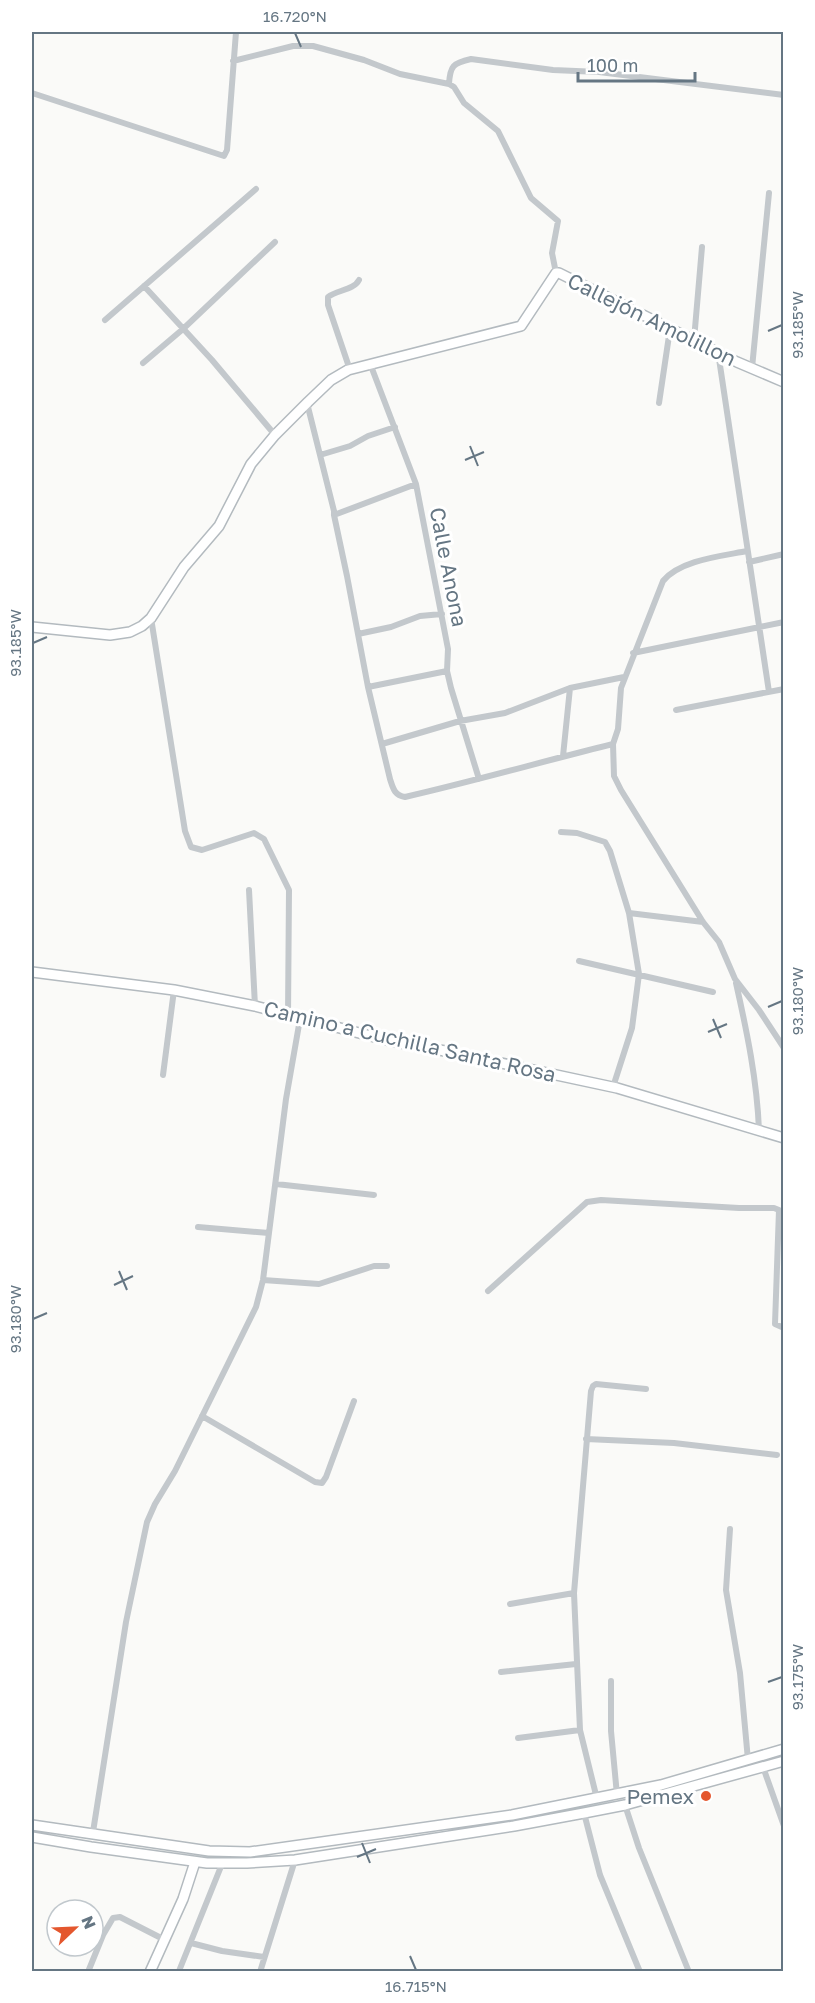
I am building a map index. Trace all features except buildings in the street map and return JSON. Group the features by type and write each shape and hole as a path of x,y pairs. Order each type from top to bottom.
{"street":[{"path":"32,93 224,156 227,150 236,32"},
{"path":"233,62 293,46 313,46 364,60 400,74 454,87 464,103 498,131 531,198 558,221 552,253 556,273"},
{"path":"449,84 449,72 453,65 459,61 471,59 783,95"},
{"path":"105,320 256,189"},
{"path":"752,368 769,193"},
{"path":"143,363 275,242"},
{"path":"694,340 702,247"},
{"name":"Callejón Amolillon","path":"32,627 110,635 130,632 142,626 151,618 184,567 219,526 247,470 275,435 331,380 350,370 521,326 556,273 783,384"},
{"path":"350,370 328,305 328,297 356,285 359,280"},
{"path":"144,286 212,360 275,435"},
{"path":"659,403 670,329"},
{"path":"718,352 769,692"},
{"name":"Calle Anona","path":"371,366 416,484 448,648 447,671 479,780"},
{"path":"307,403 334,511 368,687 390,779 398,796 405,797 479,780 613,744"},
{"path":"320,455 350,446 368,436 395,427"},
{"path":"334,515 416,484"},
{"path":"747,551 715,557 676,569 663,581 624,677 618,729 613,744 614,776 621,790 703,922 719,942 735,980 751,1048 759,1130"},
{"path":"749,562 783,554"},
{"path":"358,634 392,627 420,616 442,614"},
{"path":"151,618 185,831 191,847 202,850 254,833 264,839 289,890 288,1016"},
{"path":"633,653 783,622"},
{"path":"368,687 447,671"},
{"path":"382,744 460,721 505,713 570,687 624,677"},
{"path":"563,756 570,687"},
{"path":"675,710 783,689"},
{"path":"561,832 577,833 605,842 610,851 629,913 639,974 632,1028 613,1087"},
{"path":"249,890 255,1006"},
{"path":"629,913 703,922"},
{"path":"579,961 713,992"},
{"name":"Camino a Cuchilla Santa Rosa","path":"32,972 174,990 255,1006 390,1041 613,1087 783,1138"},
{"path":"735,980 759,1010 783,1048"},
{"path":"163,1075 174,990"},
{"path":"93,1833 126,1622 147,1522 175,1471 256,1307 263,1280 286,1099 300,1019"},
{"path":"276,1184 374,1194"},
{"path":"488,1291 587,1202 601,1200 778,1210 775,1324 783,1328"},
{"path":"198,1227 269,1233"},
{"path":"263,1280 319,1284 374,1266 387,1266"},
{"path":"597,1798 580,1730 576,1664 574,1593 586,1439 593,1386 596,1384 646,1389"},
{"path":"202,1416 315,1482 322,1483 354,1401"},
{"path":"586,1439 674,1443 777,1455"},
{"path":"730,1529 726,1590 740,1673 748,1760"},
{"path":"510,1604 574,1593"},
{"path":"501,1672 576,1664"},
{"path":"611,1681 611,1731 617,1795"},
{"path":"518,1738 580,1730"},
{"path":"32,1825 209,1851 250,1852 474,1821 617,1795 661,1785 783,1749"},
{"path":"32,1837 195,1862 222,1864 295,1860 514,1826 625,1805 783,1761"},
{"path":"763,1767 783,1826"},
{"path":"625,1805 639,1848 689,1971"},
{"path":"584,1813 600,1875 640,1971"},
{"path":"474,1821 476,1832"},
{"path":"122,1851 125,1837"},
{"path":"260,1971 295,1860"},
{"path":"150,1971 183,1899 195,1862"},
{"path":"180,1971 222,1864"},
{"path":"88,1971 113,1918 120,1917 165,1940"},
{"path":"191,1943 264,1958"}],"place":[{"name":"Pemex","path":"706,1796"}]}
